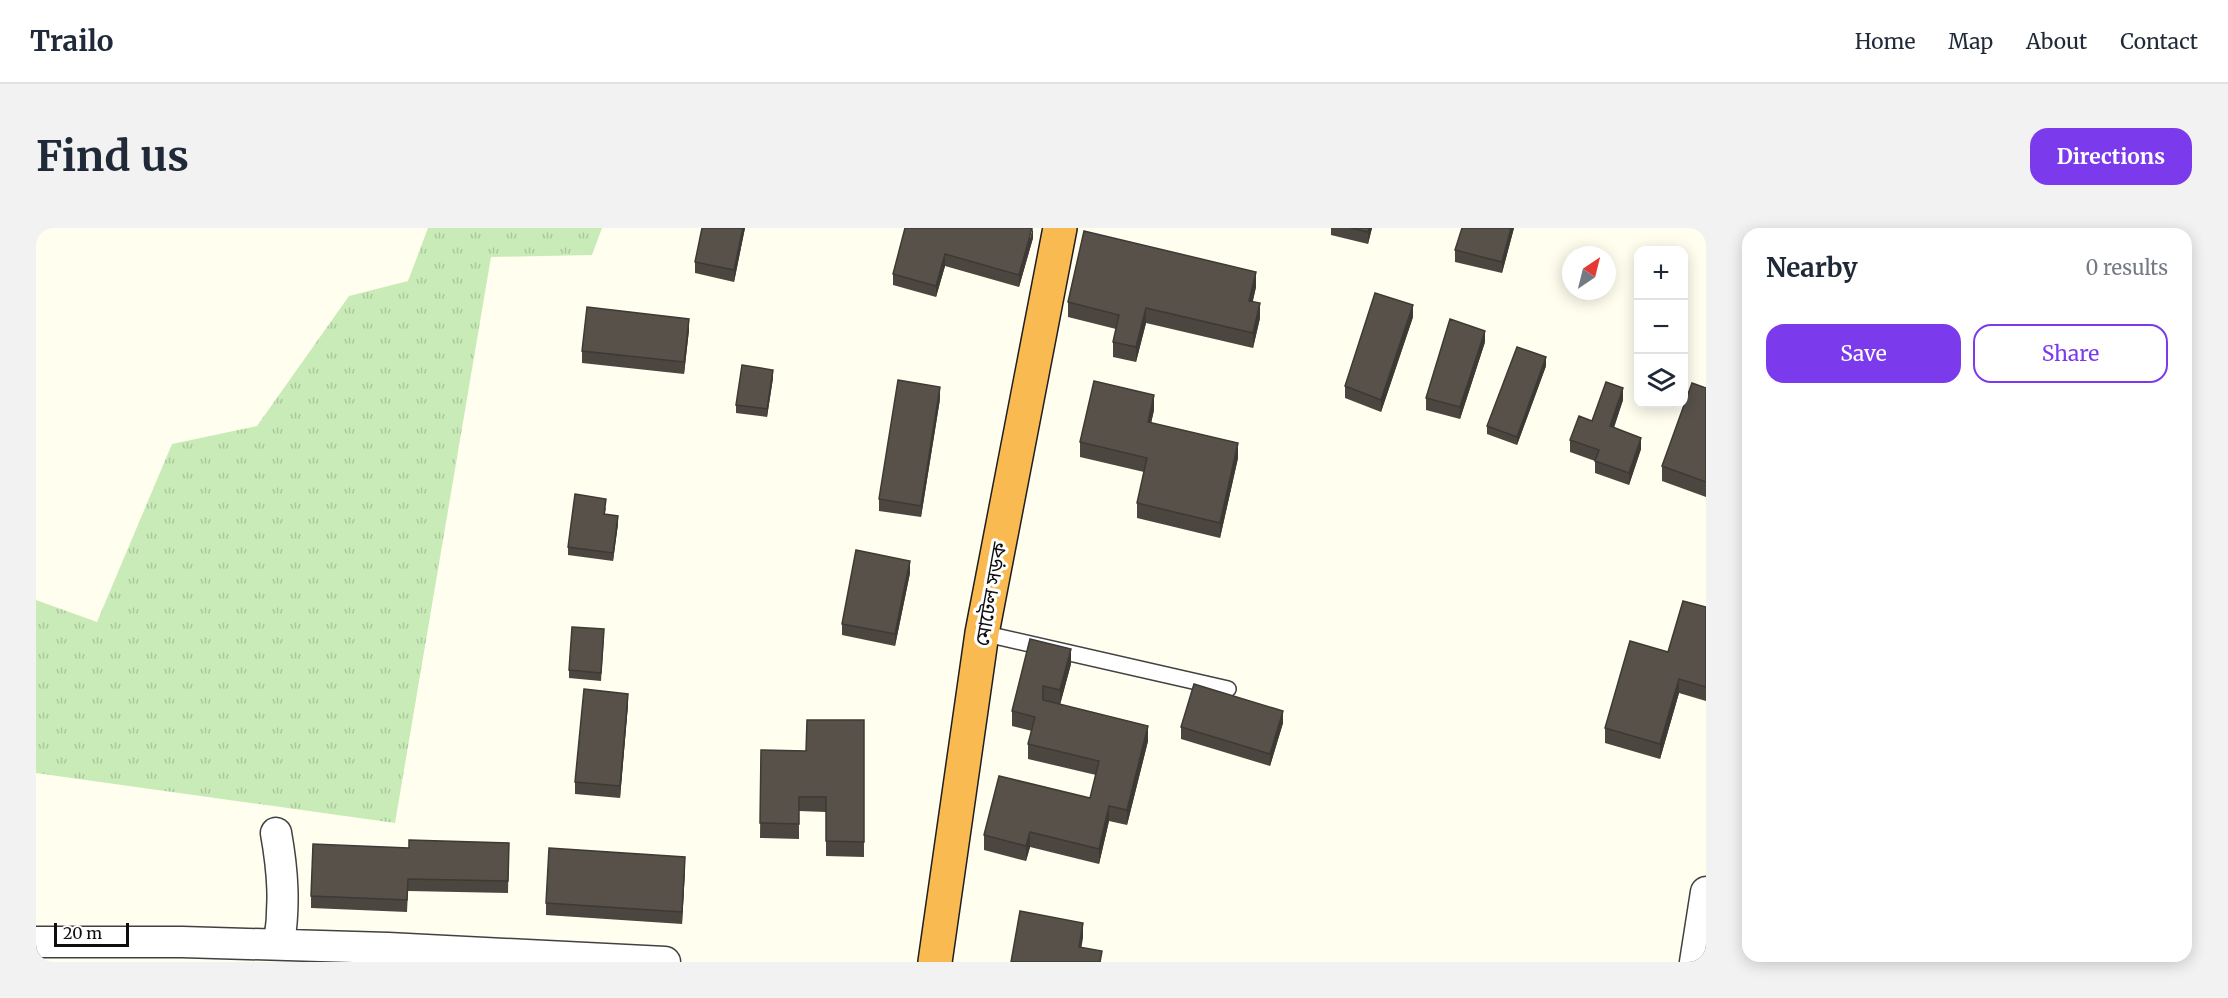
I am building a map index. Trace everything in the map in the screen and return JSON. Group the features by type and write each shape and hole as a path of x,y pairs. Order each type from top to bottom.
{"highway":[{"name":"মোটেল সড়ক","path":"935,962 982,633 1060,228"}],"street":[{"path":"276,833 283,874 283,917 279,944"},
{"path":"1695,962 1706,892"},
{"path":"36,942 279,944 388,955 665,962"}],"lane":[{"path":"982,633 1228,689"}],"green space":[{"path":"428,228 602,228 592,255 491,257 395,823 36,773 36,600 97,622 172,444 257,426 349,296 408,281"}],"building":[{"path":"702,228 743,228 734,270 695,262"},
{"path":"905,228 1032,228 1019,275 945,254 936,286 893,274"},
{"path":"1351,228 1369,228 1368,232"},
{"path":"1462,228 1511,228 1502,262 1455,250"},
{"path":"1084,231 1256,272 1249,301 1260,303 1253,333 1146,308 1136,347 1113,342 1119,315 1068,302"},
{"path":"1375,293 1413,305 1381,400 1345,386"},
{"path":"587,307 689,319 684,362 582,351"},
{"path":"1450,319 1485,331 1460,407 1426,398"},
{"path":"1517,347 1546,357 1517,437 1487,426"},
{"path":"742,365 773,370 767,409 736,405"},
{"path":"898,380 940,387 921,506 879,499"},
{"path":"1094,381 1154,395 1148,422 1238,443 1220,523 1137,503 1147,458 1080,442"},
{"path":"1606,382 1623,388 1610,426 1641,438 1629,473 1595,461 1599,450 1570,440 1579,416 1592,421"},
{"path":"1692,383 1706,388 1706,482 1662,466 1683,408 1688,408 1688,394"},
{"path":"575,494 606,499 604,514 618,516 613,553 568,547"},
{"path":"856,550 910,561 895,634 842,624"},
{"path":"1683,601 1706,607 1706,687 1679,679 1660,744 1605,728 1630,641 1668,652"},
{"path":"572,627 604,629 601,673 569,670"},
{"path":"1030,639 1071,649 1060,690 1043,686 1043,700 1148,726 1127,810 1109,806 1099,849 1030,832 1026,846 984,835 999,776 1090,798 1099,761 1028,744 1035,717 1012,711"},
{"path":"1194,684 1283,711 1270,754 1181,727"},
{"path":"584,689 628,694 620,786 575,782"},
{"path":"807,720 864,720 864,842 826,841 826,797 799,797 799,824 760,823 761,750 806,751"},
{"path":"409,840 509,843 508,881 408,879 407,900 311,896 313,844 409,848"},
{"path":"549,848 685,857 682,912 546,903"},
{"path":"1020,911 1083,923 1079,947 1102,951 1100,962 1011,962"}]}
